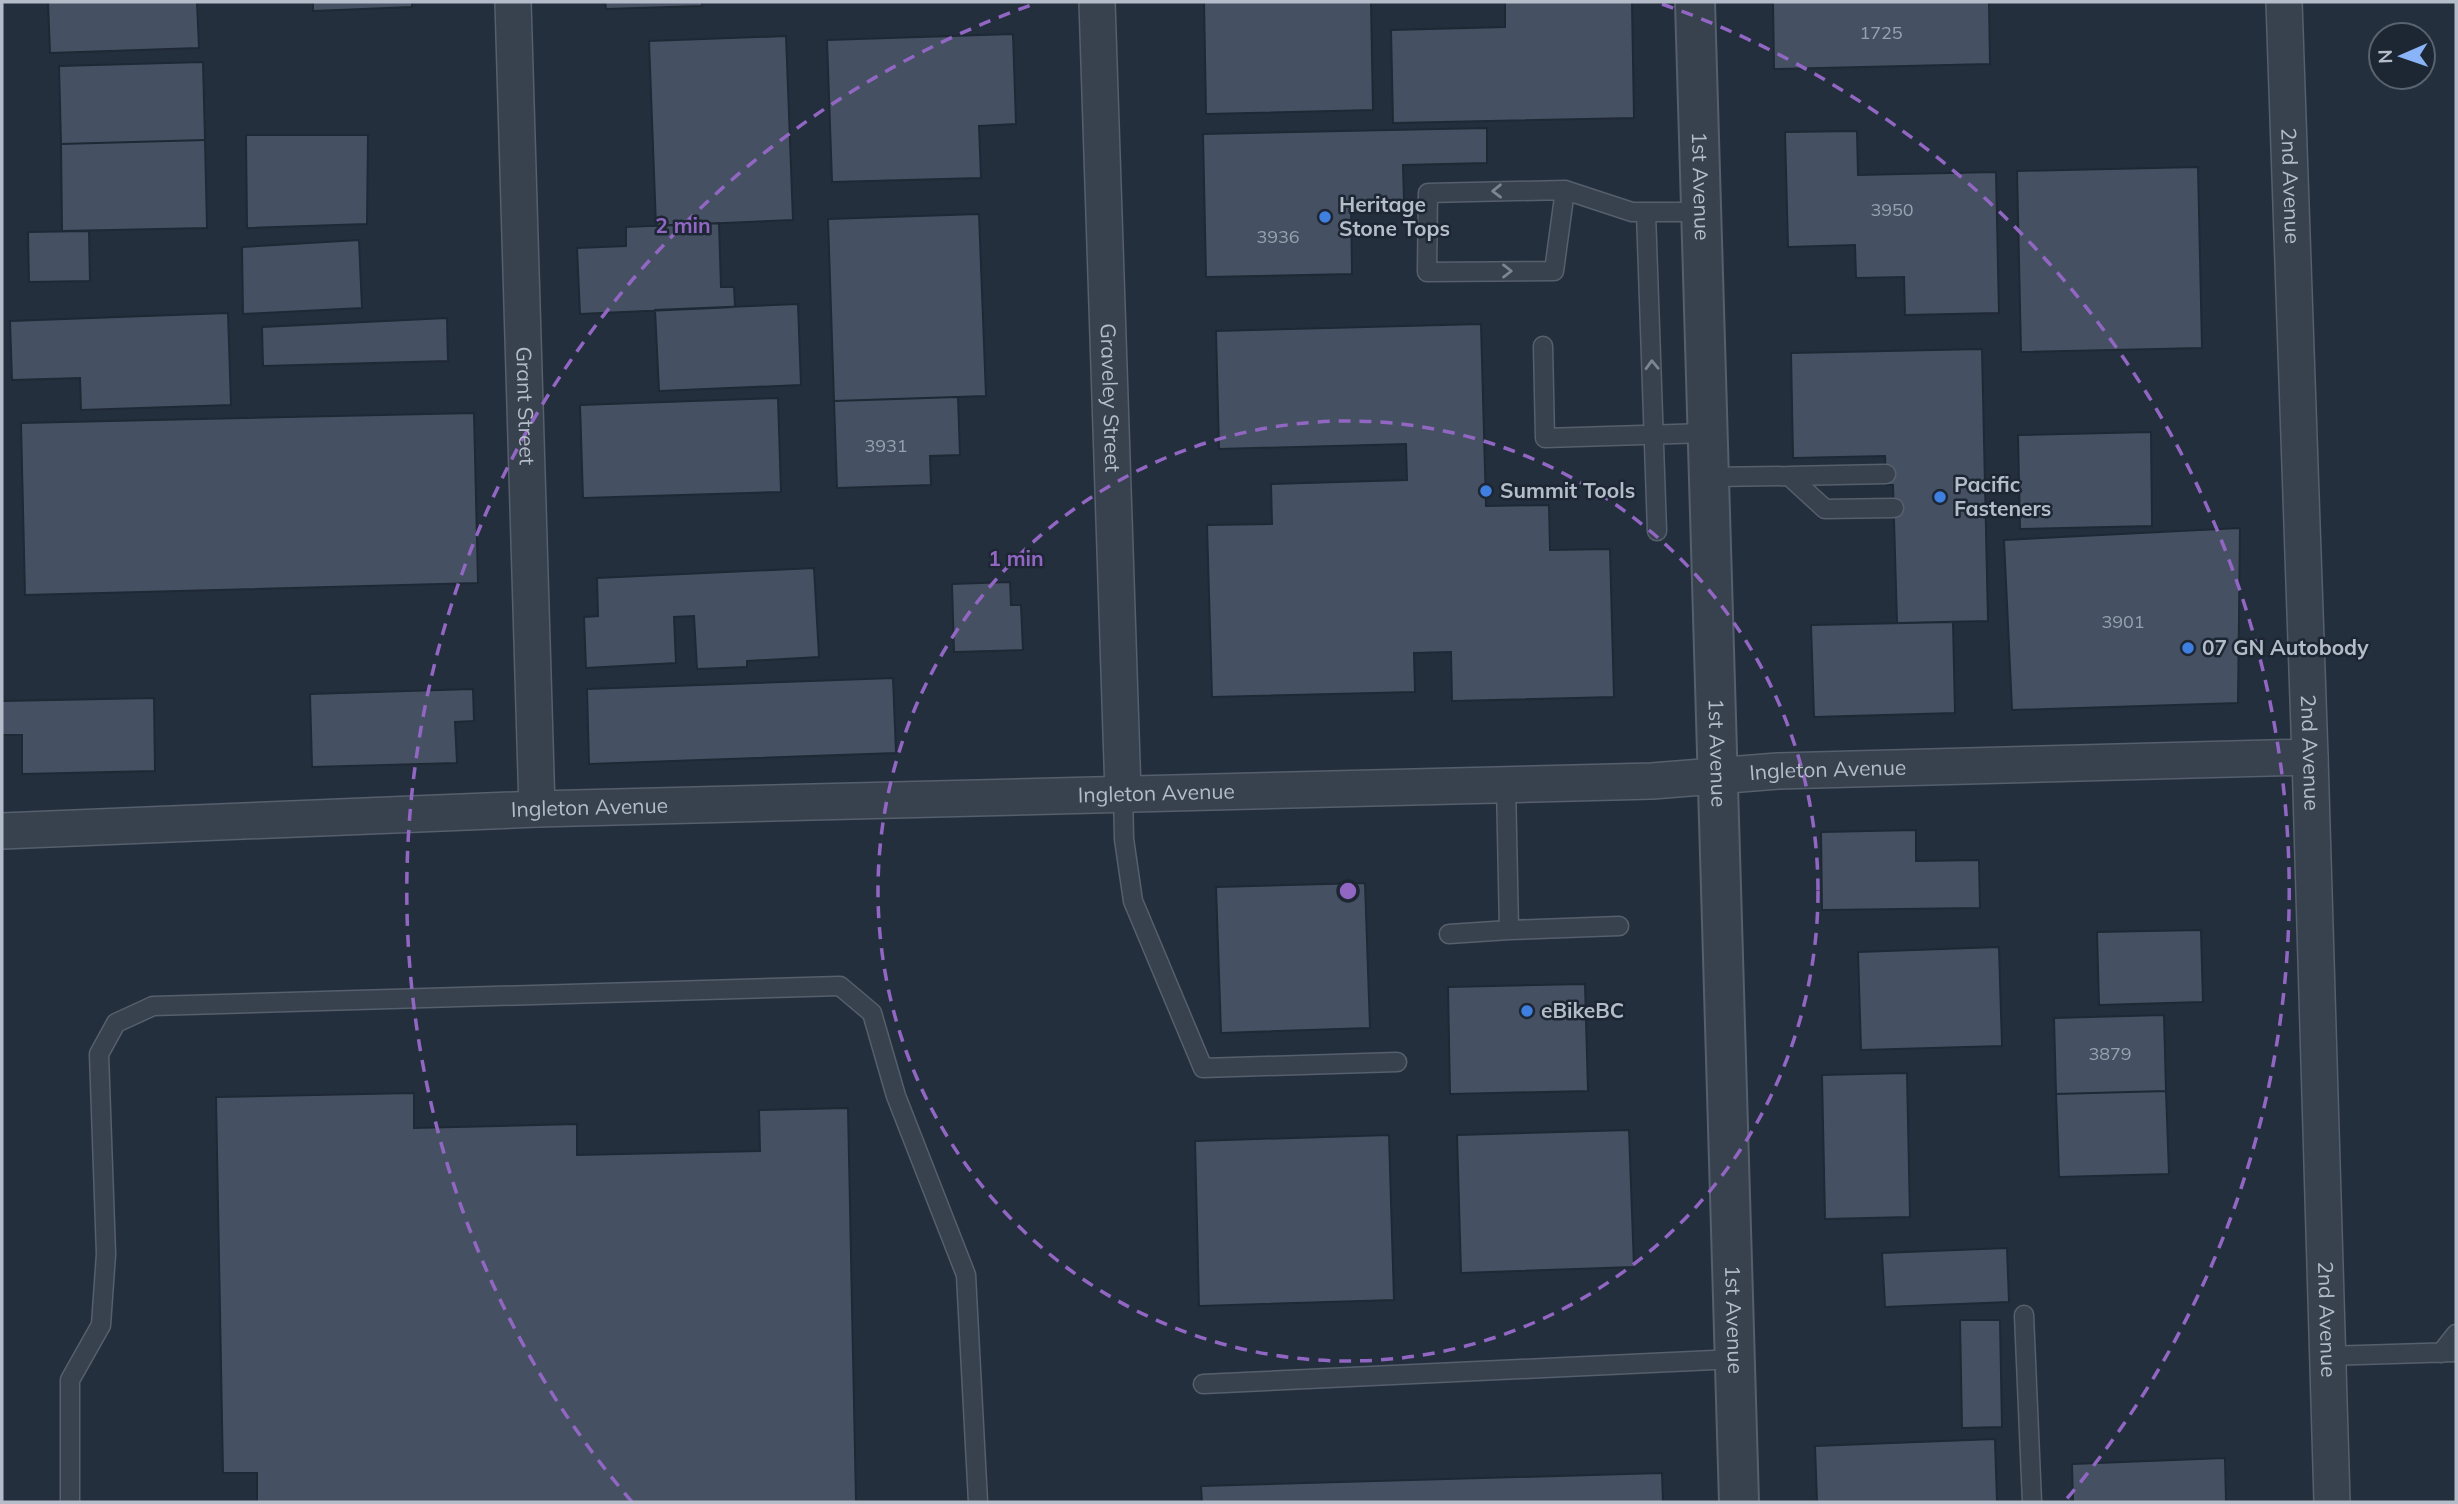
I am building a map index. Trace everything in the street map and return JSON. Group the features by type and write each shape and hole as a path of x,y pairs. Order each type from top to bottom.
{"street":[{"name":"Grant Street","path":"513,2 537,809"},
{"name":"Graveley Street","path":"1097,2 1123,793"},
{"name":"1st Avenue","path":"1695,2 1739,1502"},
{"name":"2nd Avenue","path":"2284,2 2332,1502"},
{"name":"Ingleton Avenue","path":"2,831 537,809 1652,781 1777,771 2310,757"}],"lane":[{"path":"1565,190 1554,271 1427,272 1428,193 1565,190 1632,212 1701,212"},
{"path":"1646,213 1657,531"},
{"path":"1543,346 1545,438 1707,433"},
{"path":"1709,477 1886,474"},
{"path":"1789,476 1825,509 1894,508"},
{"path":"1506,784 1509,930"},
{"path":"1123,793 1124,839 1133,901 1203,1068 1397,1062"},
{"path":"1450,934 1619,926"},
{"path":"70,1502 70,1380 101,1325 106,1254 99,1054 116,1023 153,1006 840,986 872,1013 896,1096 966,1275 978,1502"},
{"path":"2024,1315 2032,1502"},
{"path":"2328,1356 2449,1353 2456,1334"},
{"path":"1203,1384 1735,1359"}],"building":[{"path":"48,2 197,2 199,48 50,53"},
{"path":"313,2 412,2 412,7 313,11"},
{"path":"605,2 702,2 702,6 606,9"},
{"path":"1204,2 1371,2 1373,110 1206,114"},
{"path":"1505,2 1632,2 1634,118 1393,123 1391,30 1505,27"},
{"path":"1773,2 1989,2 1990,64 1774,69"},
{"path":"1013,34 1016,124 979,126 981,178 832,182 827,40"},
{"path":"786,36 793,220 656,226 649,41"},
{"path":"203,62 205,140 61,144 59,66"},
{"path":"1487,128 1487,163 1403,165 1404,200 1351,201 1352,274 1206,277 1203,134"},
{"path":"1857,131 1858,175 1996,172 1999,313 1905,315 1904,277 1856,278 1855,245 1788,247 1785,132"},
{"path":"246,135 368,135 367,224 247,228"},
{"path":"205,140 207,228 62,231 61,144"},
{"path":"2198,167 2202,348 2021,352 2017,171"},
{"path":"979,214 986,396 834,401 828,219"},
{"path":"719,223 721,287 734,287 735,307 580,314 577,248 626,246 626,227"},
{"path":"89,231 90,281 29,282 28,232"},
{"path":"359,240 362,308 243,314 242,247"},
{"path":"798,304 801,385 659,391 655,310"},
{"path":"228,313 231,405 81,410 80,378 12,380 10,321"},
{"path":"447,318 448,361 263,366 262,327"},
{"path":"1481,324 1486,506 1549,505 1550,550 1610,549 1614,697 1452,701 1451,652 1414,653 1415,692 1212,697 1207,525 1272,524 1271,484 1407,480 1406,444 1219,449 1216,331"},
{"name":"Pacific Fasteners","path":"1982,349 1988,621 1897,623 1893,485 1886,485 1885,456 1793,458 1791,353"},
{"path":"958,397 960,455 930,456 931,485 837,488 834,401"},
{"path":"778,398 781,492 583,498 580,405"},
{"path":"474,413 478,583 25,595 21,423"},
{"path":"2151,432 2152,526 2020,529 2018,435"},
{"path":"2240,528 2238,703 2012,710 2004,540"},
{"path":"814,568 819,657 747,661 747,667 697,669 694,616 674,617 676,663 586,668 584,617 598,616 597,578"},
{"path":"1010,582 1011,605 1021,605 1023,650 954,652 952,584"},
{"path":"1953,622 1955,713 1814,717 1811,625"},
{"path":"893,678 896,753 589,764 587,689"},
{"path":"473,689 474,721 455,722 457,763 312,767 310,694"},
{"path":"154,698 155,771 22,774 22,735 2,735 2,701"},
{"path":"1916,830 1916,861 1979,860 1980,908 1822,910 1821,832"},
{"path":"1365,883 1370,1028 1221,1033 1216,887"},
{"path":"2201,930 2203,1002 2099,1005 2097,932"},
{"path":"1999,947 2002,1046 1861,1050 1858,952"},
{"path":"1585,984 1588,1091 1450,1094 1448,987"},
{"path":"2164,1015 2166,1091 2056,1094 2054,1018"},
{"path":"1907,1073 1910,1217 1825,1219 1822,1075"},
{"path":"2166,1091 2169,1174 2059,1177 2056,1094"},
{"path":"414,1093 414,1128 577,1124 577,1155 760,1151 759,1110 848,1108 856,1502 257,1502 257,1473 223,1473 216,1097"},
{"path":"1629,1130 1634,1267 1461,1273 1457,1135"},
{"path":"1389,1135 1394,1300 1199,1306 1195,1141"},
{"path":"2007,1248 2009,1302 1885,1307 1882,1253"},
{"path":"1960,1320 2000,1320 2002,1427 1962,1428"},
{"path":"1995,1439 1997,1502 1817,1502 1815,1446"},
{"path":"2225,1458 2226,1502 2073,1502 2072,1464"},
{"path":"1662,1473 1663,1502 1202,1502 1201,1486"}],"place":[{"name":"Heritage Stone Tops","path":"1325,217"},
{"name":"Summit Tools","path":"1486,491"},
{"name":"Pacific Fasteners","path":"1940,497"},
{"name":"07 GN Autobody","path":"2188,648"},
{"name":"eBikeBC","path":"1527,1011"}]}
